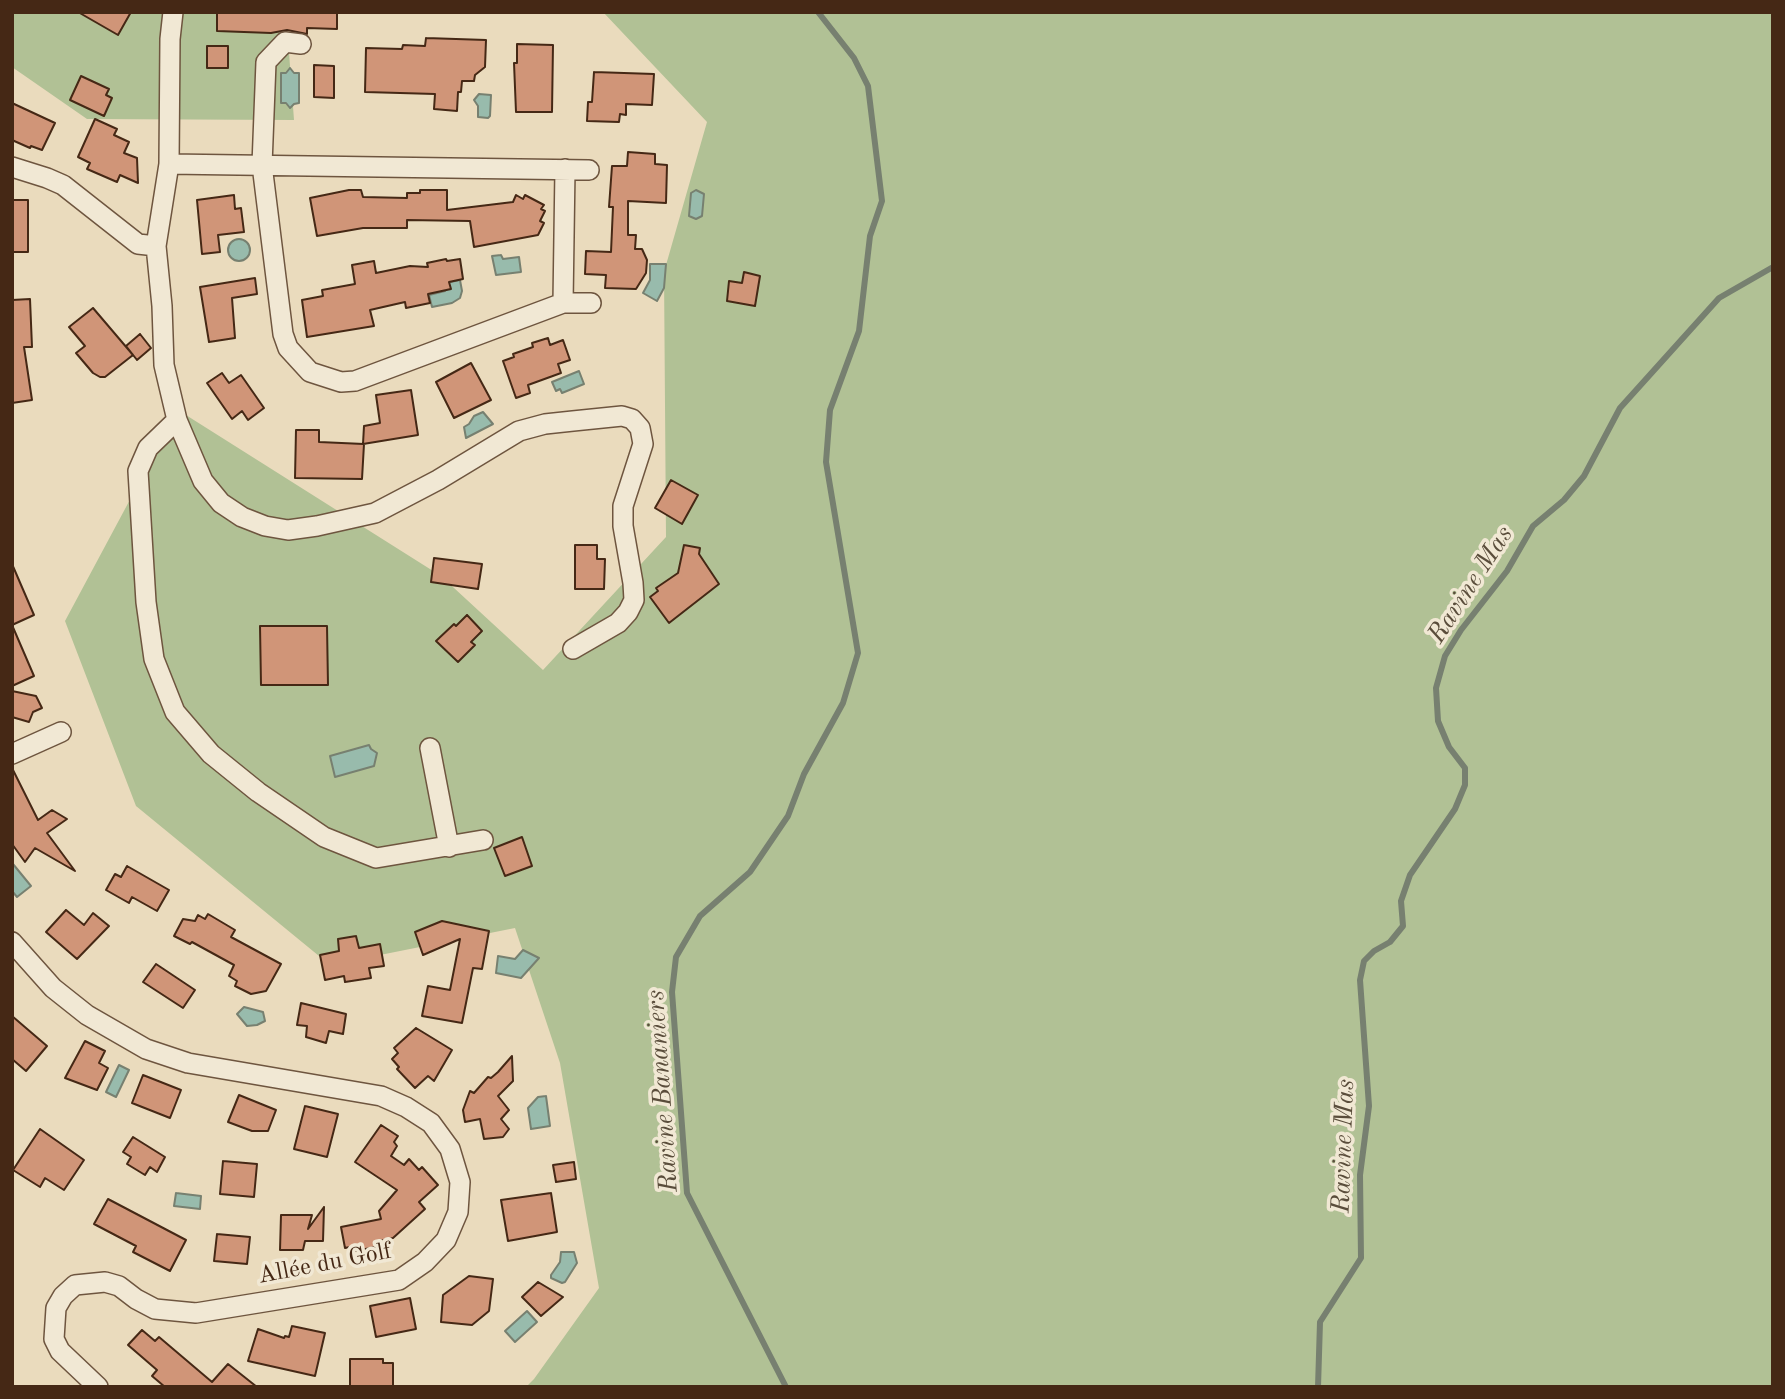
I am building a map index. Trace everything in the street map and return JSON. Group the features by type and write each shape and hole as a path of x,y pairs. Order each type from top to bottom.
{"street":[{"path":"173,12 170,39 169,164 156,246 164,365 177,420 203,481 221,503 242,517 265,526 288,530 317,526 375,513 526,429 545,424 622,416 632,419 640,428 643,444 623,506 623,526 634,583 634,600 618,623 573,649"},
{"path":"301,44 285,42 267,62 262,165 283,334 288,348 310,372 341,382 368,377 563,303 591,303"},
{"path":"169,164 589,170"},
{"path":"12,167 63,185 138,244 156,246"},
{"path":"563,303 565,169"},
{"path":"177,420 148,448 138,471 146,602 154,659 175,712 211,754 258,792 324,837 376,858 483,840"},
{"path":"12,754 61,732"},
{"path":"430,748 449,846"},
{"name":"Allée du Golf","path":"12,942 53,988 87,1015 146,1049 188,1063 381,1096 406,1107 430,1123 450,1149 460,1182 458,1212 446,1240 425,1262 398,1280 196,1313 155,1309 119,1286 105,1282 75,1285 56,1308 54,1339 60,1351 98,1387"}],"shaded area":[{"path":"12,12 286,12 294,120 87,119 12,67"},
{"path":"603,12 1773,12 1773,1387 526,1387 599,1288 560,1063 515,928 330,965 136,806 65,621 178,410 441,576 543,670 666,537 664,272 707,122"},
{"path":"290,68 294,73 299,73 299,103 290,108 286,103 281,103 281,73 286,73"},
{"path":"479,94 491,95 488,118 478,117 478,106 474,100"},
{"path":"696,190 704,194 702,216 696,219 689,216 691,193"},
{"path":"239,239 247,242 250,250 247,258 239,261 231,258 228,250 231,242"},
{"path":"501,255 503,259 519,257 521,272 496,275 492,256"},
{"path":"650,264 666,264 664,288 657,301 643,293 650,280"},
{"path":"460,280 460,298 452,303 432,307 429,295 445,291 445,283"},
{"path":"579,371 584,384 562,393 560,389 556,391 552,382"},
{"path":"483,412 493,424 466,438 464,427 474,416"},
{"path":"369,745 377,753 374,766 335,777 330,756"},
{"path":"13,864 31,886 17,897 12,891"},
{"path":"523,950 539,958 521,978 496,973 498,956 515,959"},
{"path":"244,1007 263,1012 265,1021 247,1026 237,1014"},
{"path":"119,1065 129,1070 116,1097 106,1092"},
{"path":"546,1096 550,1126 531,1129 528,1108 538,1097"},
{"path":"176,1193 201,1196 200,1209 174,1206"},
{"path":"561,1252 574,1252 577,1263 562,1283 551,1278 560,1262"},
{"path":"527,1311 537,1322 515,1342 505,1331"}],"building":[{"path":"78,12 131,12 118,35"},
{"path":"217,12 337,12 337,29 307,28 307,34 287,30 271,33 217,31"},
{"path":"426,38 486,40 485,67 475,75 474,81 462,81 461,92 458,92 457,111 434,109 435,94 365,92 366,48 402,49 403,45 425,46"},
{"path":"517,44 553,45 552,112 516,112 514,63 517,63"},
{"path":"207,46 228,46 228,68 207,68"},
{"path":"314,65 334,66 334,98 314,97"},
{"path":"594,72 654,74 652,105 626,104 626,115 620,114 619,122 587,121 588,102 592,102"},
{"path":"81,76 109,89 106,95 112,98 104,116 70,100"},
{"path":"12,103 55,123 42,150 12,140"},
{"path":"95,119 117,129 114,135 129,142 124,153 137,158 138,183 120,175 117,182 87,169 90,163 78,157"},
{"path":"628,152 655,154 655,164 667,165 666,203 628,201 628,235 636,235 635,249 642,249 647,260 646,273 636,289 605,288 606,275 585,274 586,251 611,252 613,207 609,207 612,166 627,166"},
{"path":"361,190 363,197 407,198 407,193 420,193 420,190 447,190 447,210 513,202 516,195 523,199 525,195 544,205 541,209 545,211 540,221 544,223 538,235 474,247 470,221 407,220 407,228 363,228 317,236 310,198"},
{"path":"234,195 235,209 241,208 244,232 218,235 220,252 202,254 197,200"},
{"path":"12,200 28,200 28,252 12,252"},
{"path":"460,259 463,279 449,282 451,289 428,294 430,303 406,308 405,302 370,310 374,326 307,337 302,300 323,296 322,290 355,284 352,265 374,261 376,273 410,266 428,267 427,263"},
{"path":"744,272 760,276 755,306 727,301 729,281 742,283"},
{"path":"255,278 257,294 232,298 235,338 209,342 200,287"},
{"path":"30,299 32,347 24,347 32,400 12,403 12,300"},
{"path":"93,308 133,355 105,377 93,373 76,353 85,346 69,327"},
{"path":"140,334 151,348 137,360 126,346"},
{"path":"548,338 550,345 563,340 570,360 558,364 561,373 528,385 530,393 516,398 503,361 514,357 513,354 533,347 532,343"},
{"path":"471,363 491,400 454,418 436,382"},
{"path":"222,373 229,383 241,375 264,408 248,420 242,411 232,419 207,383"},
{"path":"411,390 418,435 363,444 364,426 380,423 376,395"},
{"path":"296,430 319,430 319,442 364,444 362,479 295,478"},
{"path":"671,480 698,495 682,524 655,508"},
{"path":"575,545 597,545 597,559 605,559 604,589 575,589"},
{"path":"684,545 700,548 699,554 719,584 669,623 650,597 658,591 656,588 678,573"},
{"path":"434,558 482,564 478,589 431,582"},
{"path":"12,564 34,615 12,625"},
{"path":"467,615 482,631 471,642 475,645 458,662 436,641"},
{"path":"12,625 34,676 12,686"},
{"path":"260,626 327,626 328,685 261,685"},
{"path":"12,691 36,696 42,708 33,712 29,722 12,717"},
{"path":"12,768 38,820 52,810 67,819 47,833 75,871 35,848 25,862 12,844"},
{"path":"522,837 532,866 505,876 494,848"},
{"path":"127,866 169,890 157,911 132,897 129,903 106,890 115,874 121,877"},
{"path":"66,910 84,925 93,913 109,926 77,959 46,932"},
{"path":"208,914 235,930 231,937 281,964 266,991 251,994 235,986 237,981 229,976 234,965 192,942 190,944 174,936 183,919 195,921 198,915 205,919"},
{"path":"442,921 489,931 482,969 473,968 462,1023 422,1016 428,986 450,990 460,939 423,955 415,932"},
{"path":"356,936 359,948 380,944 384,966 369,968 371,978 345,982 344,976 325,980 320,955 339,951 338,939"},
{"path":"156,964 195,990 183,1008 143,982"},
{"path":"301,1003 346,1014 343,1034 329,1031 326,1043 306,1037 307,1026 297,1025"},
{"path":"12,1016 47,1046 26,1071 12,1059"},
{"path":"416,1028 452,1050 434,1081 428,1076 415,1088 397,1069 399,1067 392,1059 398,1053 394,1048"},
{"path":"85,1041 105,1051 99,1063 108,1068 97,1090 65,1078"},
{"path":"512,1056 513,1081 498,1096 509,1110 501,1119 509,1129 503,1137 484,1139 480,1119 465,1122 463,1110 470,1091 474,1093"},
{"path":"143,1075 181,1090 170,1118 132,1103"},
{"path":"239,1095 276,1110 268,1131 252,1131 228,1122"},
{"path":"305,1106 338,1114 327,1157 294,1149"},
{"path":"381,1125 398,1136 394,1142 397,1146 391,1156 404,1165 409,1159 419,1170 422,1167 438,1185 419,1202 425,1209 393,1238 375,1242 375,1247 356,1251 355,1246 345,1248 341,1227 381,1219 379,1211 397,1190 355,1162"},
{"path":"40,1129 84,1160 64,1190 45,1178 40,1187 13,1170"},
{"path":"133,1137 165,1157 157,1172 150,1167 145,1175 127,1164 131,1157 123,1152"},
{"path":"223,1161 257,1164 254,1197 220,1194"},
{"path":"574,1162 576,1179 556,1182 553,1165"},
{"path":"551,1193 557,1232 508,1241 501,1200"},
{"path":"108,1199 186,1240 170,1271 133,1252 136,1246 94,1224"},
{"path":"324,1207 323,1241 305,1241 303,1250 280,1250 281,1215 312,1215 308,1229"},
{"path":"217,1234 250,1237 247,1264 214,1261"},
{"path":"469,1276 493,1279 489,1311 472,1325 441,1322 443,1295"},
{"path":"538,1282 563,1297 541,1316 522,1297"},
{"path":"410,1298 416,1329 376,1337 370,1306"},
{"path":"292,1326 325,1333 315,1376 248,1361 258,1329 284,1338 289,1337"},
{"path":"142,1330 155,1341 159,1337 212,1382 228,1364 257,1387 165,1387 152,1376 157,1370 128,1345"},
{"path":"350,1359 383,1359 383,1363 393,1363 393,1386 350,1387"}],"waterway":[{"name":"Ravine Bananiers","path":"786,1387 687,1193 672,992 676,957 700,916 750,872 788,816 804,774 843,703 858,653 826,462 830,410 859,331 870,236 882,201 868,86 854,58 818,12"},
{"name":"Ravine Mas","path":"1318,1387 1320,1322 1361,1258 1360,1175 1369,1106 1360,980 1364,961 1374,951 1390,942 1403,926 1401,901 1410,875 1455,809 1465,785 1465,768 1449,747 1438,721 1436,688 1445,656 1461,630 1507,571 1533,526 1564,500 1584,476 1620,408 1719,298 1773,267"}]}
